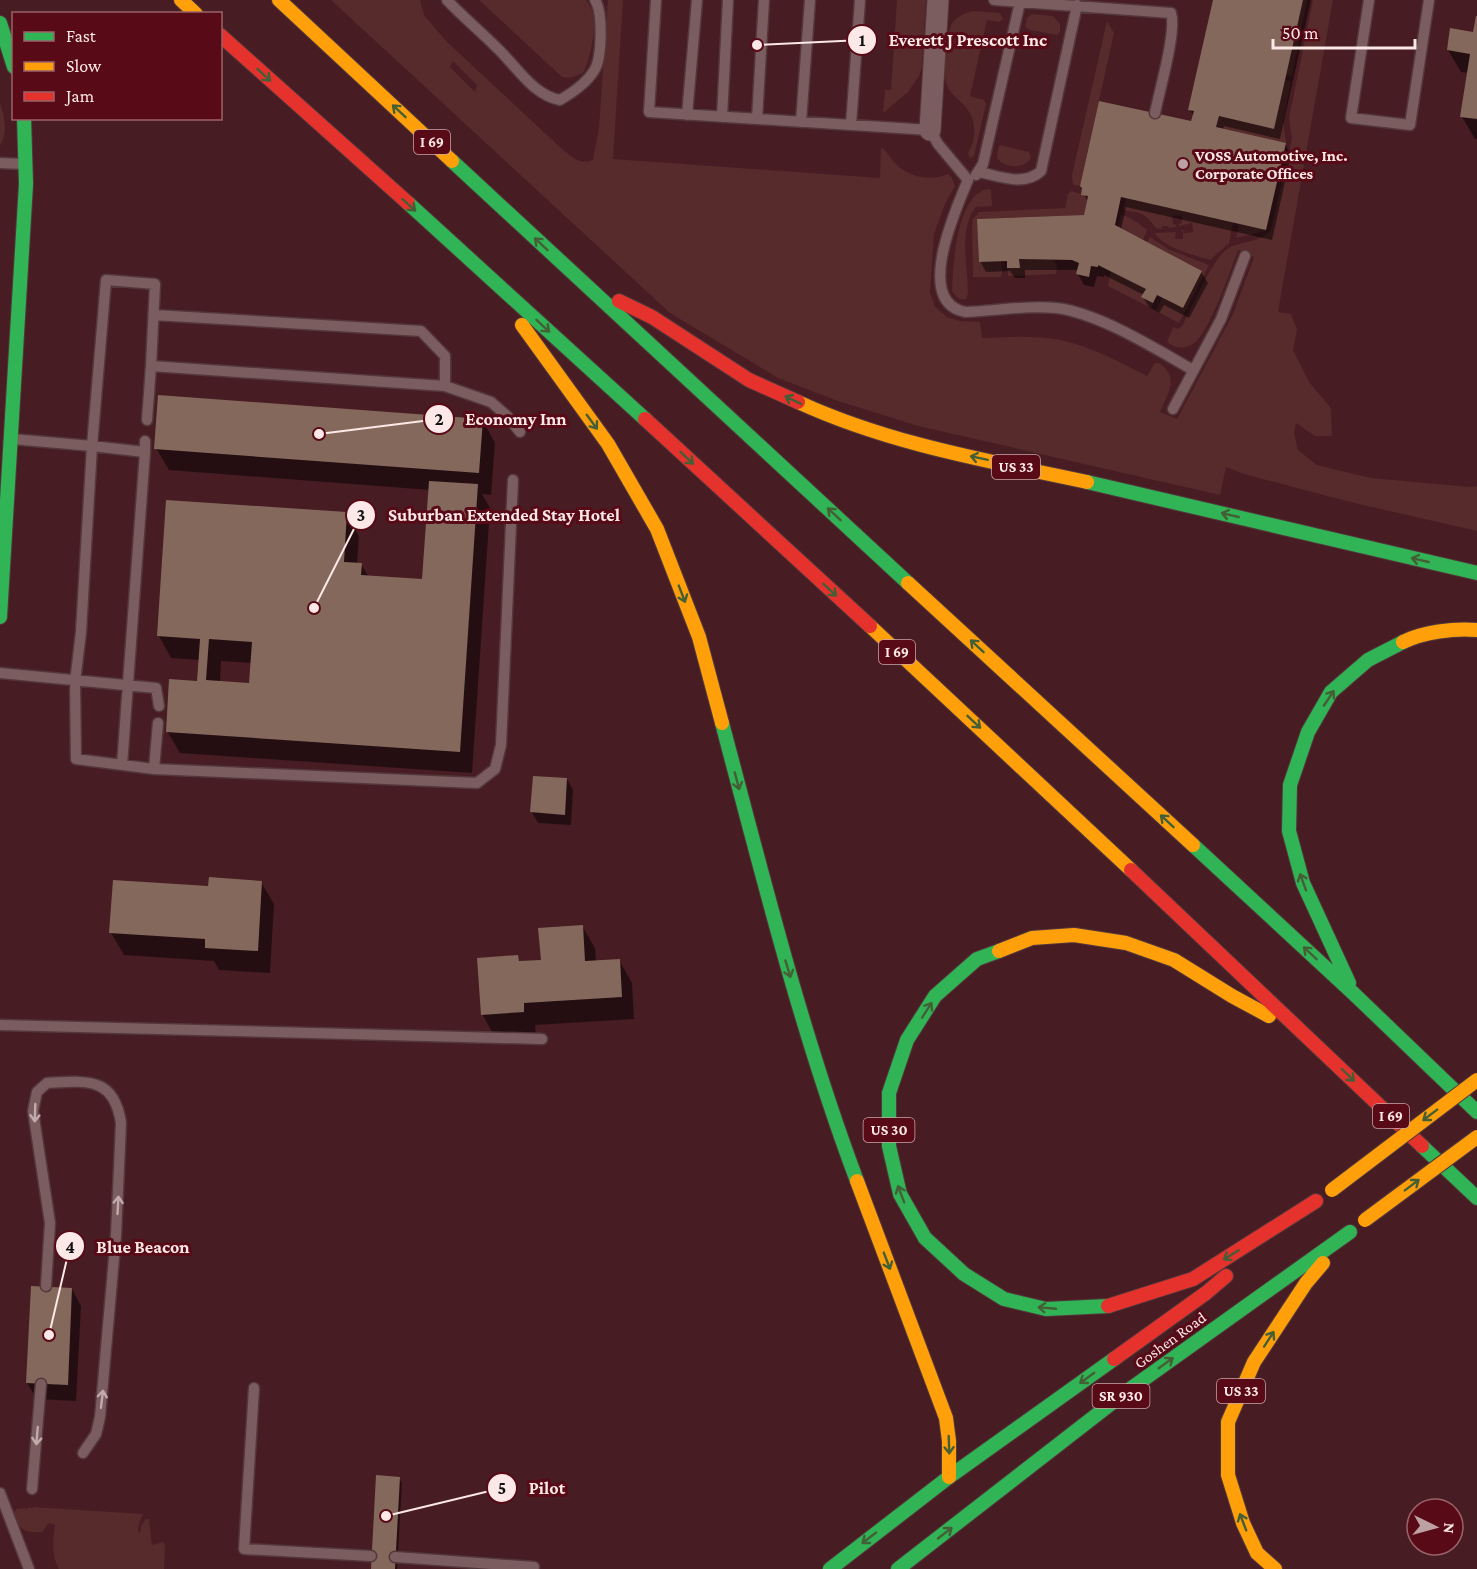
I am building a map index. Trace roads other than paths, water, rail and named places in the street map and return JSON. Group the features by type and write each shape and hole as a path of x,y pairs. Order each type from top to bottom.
{"main road":[{"path":"181,0 194,12"},
{"name":"I 69","path":"279,0 1353,993 1477,1112"},
{"path":"0,23 12,62"},
{"name":"I 69","path":"222,38 484,272 1019,764 1477,1198"},
{"path":"0,617 5,438 26,164 24,120"},
{"path":"484,272 608,444 657,529 699,637 782,949 834,1119 946,1418 949,1476"},
{"name":"US 33","path":"584,284 652,317 749,380 823,414 906,442 1477,573"},
{"path":"1353,993 1303,884 1289,831 1290,785 1308,732 1331,692 1368,660 1413,637 1477,630"},
{"name":"US 30","path":"1306,1035 1232,996 1174,960 1126,943 1074,935 1032,938 977,958 935,996 907,1040 889,1093 889,1146 900,1194 925,1238 964,1274 1004,1299 1046,1309 1107,1306 1193,1279 1332,1190 1477,1080"},
{"name":"US 33","path":"1275,1569 1257,1553 1243,1523 1228,1474 1228,1422 1254,1362 1306,1283 1350,1232 1477,1137"},
{"name":"SR 930","path":"830,1569 949,1476 1206,1293 1316,1201"},
{"name":"Goshen Road","path":"898,1569 1126,1392 1350,1232"}],"street":[{"path":"930,130 938,0"}],"lane":[{"path":"447,0 498,48 525,78 550,99 560,100 589,77 596,67 601,23 599,6 595,0"},
{"path":"656,0 649,112 930,130 938,144 968,180"},
{"path":"687,115 697,0"},
{"path":"722,117 728,0"},
{"path":"757,119 764,0"},
{"path":"801,122 810,0"},
{"path":"851,125 860,0"},
{"path":"994,0 1171,14 1173,19 1155,113"},
{"path":"1153,12 1155,0"},
{"path":"1369,0 1351,118 1410,126 1429,0"},
{"path":"1020,2 983,164 979,172 968,180 944,240 942,295 947,303 957,310 966,312 1048,308 1078,313 1155,348 1193,370"},
{"path":"979,172 1019,180 1034,177 1041,171 1077,5"},
{"path":"0,164 26,164"},
{"path":"1173,409 1226,308 1245,256"},
{"path":"147,420 155,284 106,280 92,446 81,632 75,681 76,759 154,768 477,783 495,769 501,745 513,480"},
{"path":"154,315 421,331 446,356 445,386"},
{"path":"151,366 445,386 491,402 520,432"},
{"path":"5,438 92,446 145,446 122,765"},
{"path":"0,673 156,688 159,706"},
{"path":"154,768 158,723"},
{"path":"0,1025 542,1039"},
{"path":"46,1287 50,1223 35,1132 33,1111 37,1092 47,1083 85,1083 103,1086 119,1106 122,1123 116,1235 100,1417 96,1434 83,1453"},
{"path":"32,1489 41,1384"},
{"path":"254,1388 244,1549 371,1556"},
{"path":"0,1493 29,1569"},
{"path":"395,1557 534,1567"}],"place":[{"name":"Everett J Prescott Inc","path":"757,45"},
{"name":"VOSS Automotive, Inc. Corporate Offices","path":"1183,164"},
{"name":"Economy Inn","path":"319,434"},
{"name":"Suburban Extended Stay Hotel","path":"314,608"},
{"name":"Blue Beacon","path":"49,1335"},
{"name":"Pilot","path":"386,1516"}]}
